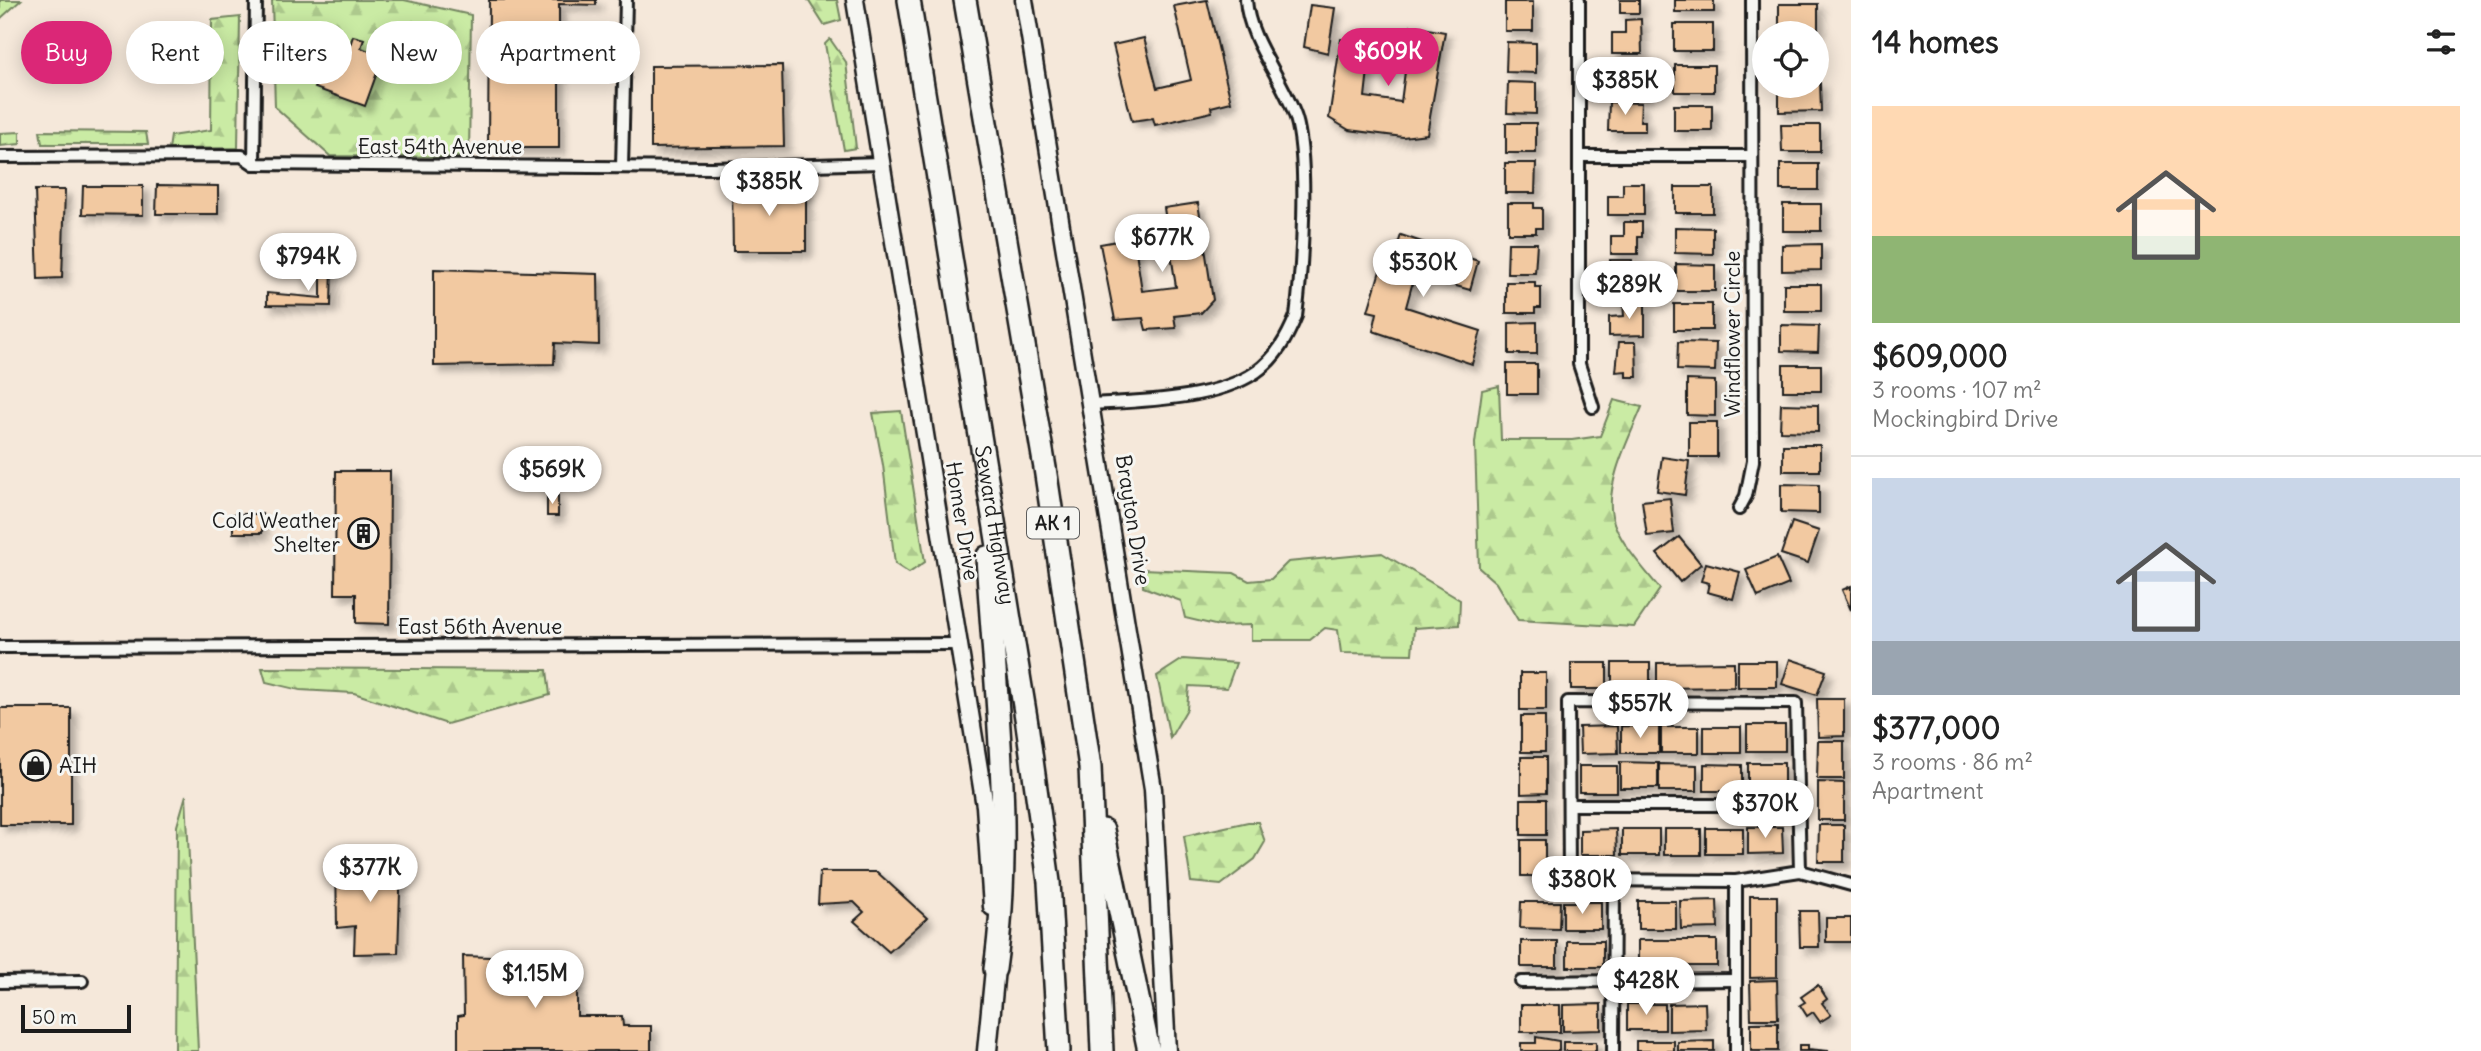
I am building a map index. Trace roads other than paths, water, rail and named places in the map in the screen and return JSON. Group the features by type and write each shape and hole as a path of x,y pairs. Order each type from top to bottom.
{"highway":[{"name":"Seward Highway","path":"909,0 1027,724 1049,882 1059,1051"},
{"name":"AK 1","path":"965,0 1045,468 1090,767 1102,1051"},
{"path":"982,453 1001,804 1002,920 995,970"},
{"path":"1090,767 1149,1051"}],"main road":[{"name":"Homer Drive","path":"855,0 985,806 995,970 987,1051"},
{"name":"Brayton Drive","path":"1024,0 1093,404 1153,789 1167,1051"}],"street":[{"path":"254,164 256,0"},
{"path":"622,167 626,0"},
{"path":"1093,404 1156,399 1237,382 1274,356 1296,316 1302,160 1296,120 1253,29 1246,0"},
{"path":"1579,0 1579,364 1593,407"},
{"name":"Windflower Circle","path":"1739,509 1746,496 1753,461 1752,0"},
{"name":"East 54th Avenue","path":"0,157 242,156 254,164 726,168 881,163"},
{"path":"1581,156 1752,156"},
{"name":"East 56th Avenue","path":"0,647 960,644"},
{"path":"1800,871 1796,703 1568,702 1569,880 1736,881 1800,871 1851,885"},
{"path":"1569,804 1799,804"},
{"path":"1613,1051 1614,880"},
{"path":"1736,881 1736,1051"},
{"path":"1521,982 1736,980"},
{"path":"0,982 82,981"}],"place":[{"name":"Cold Weather Shelter","path":"363,533"},
{"name":"AIH","path":"36,766"}]}
